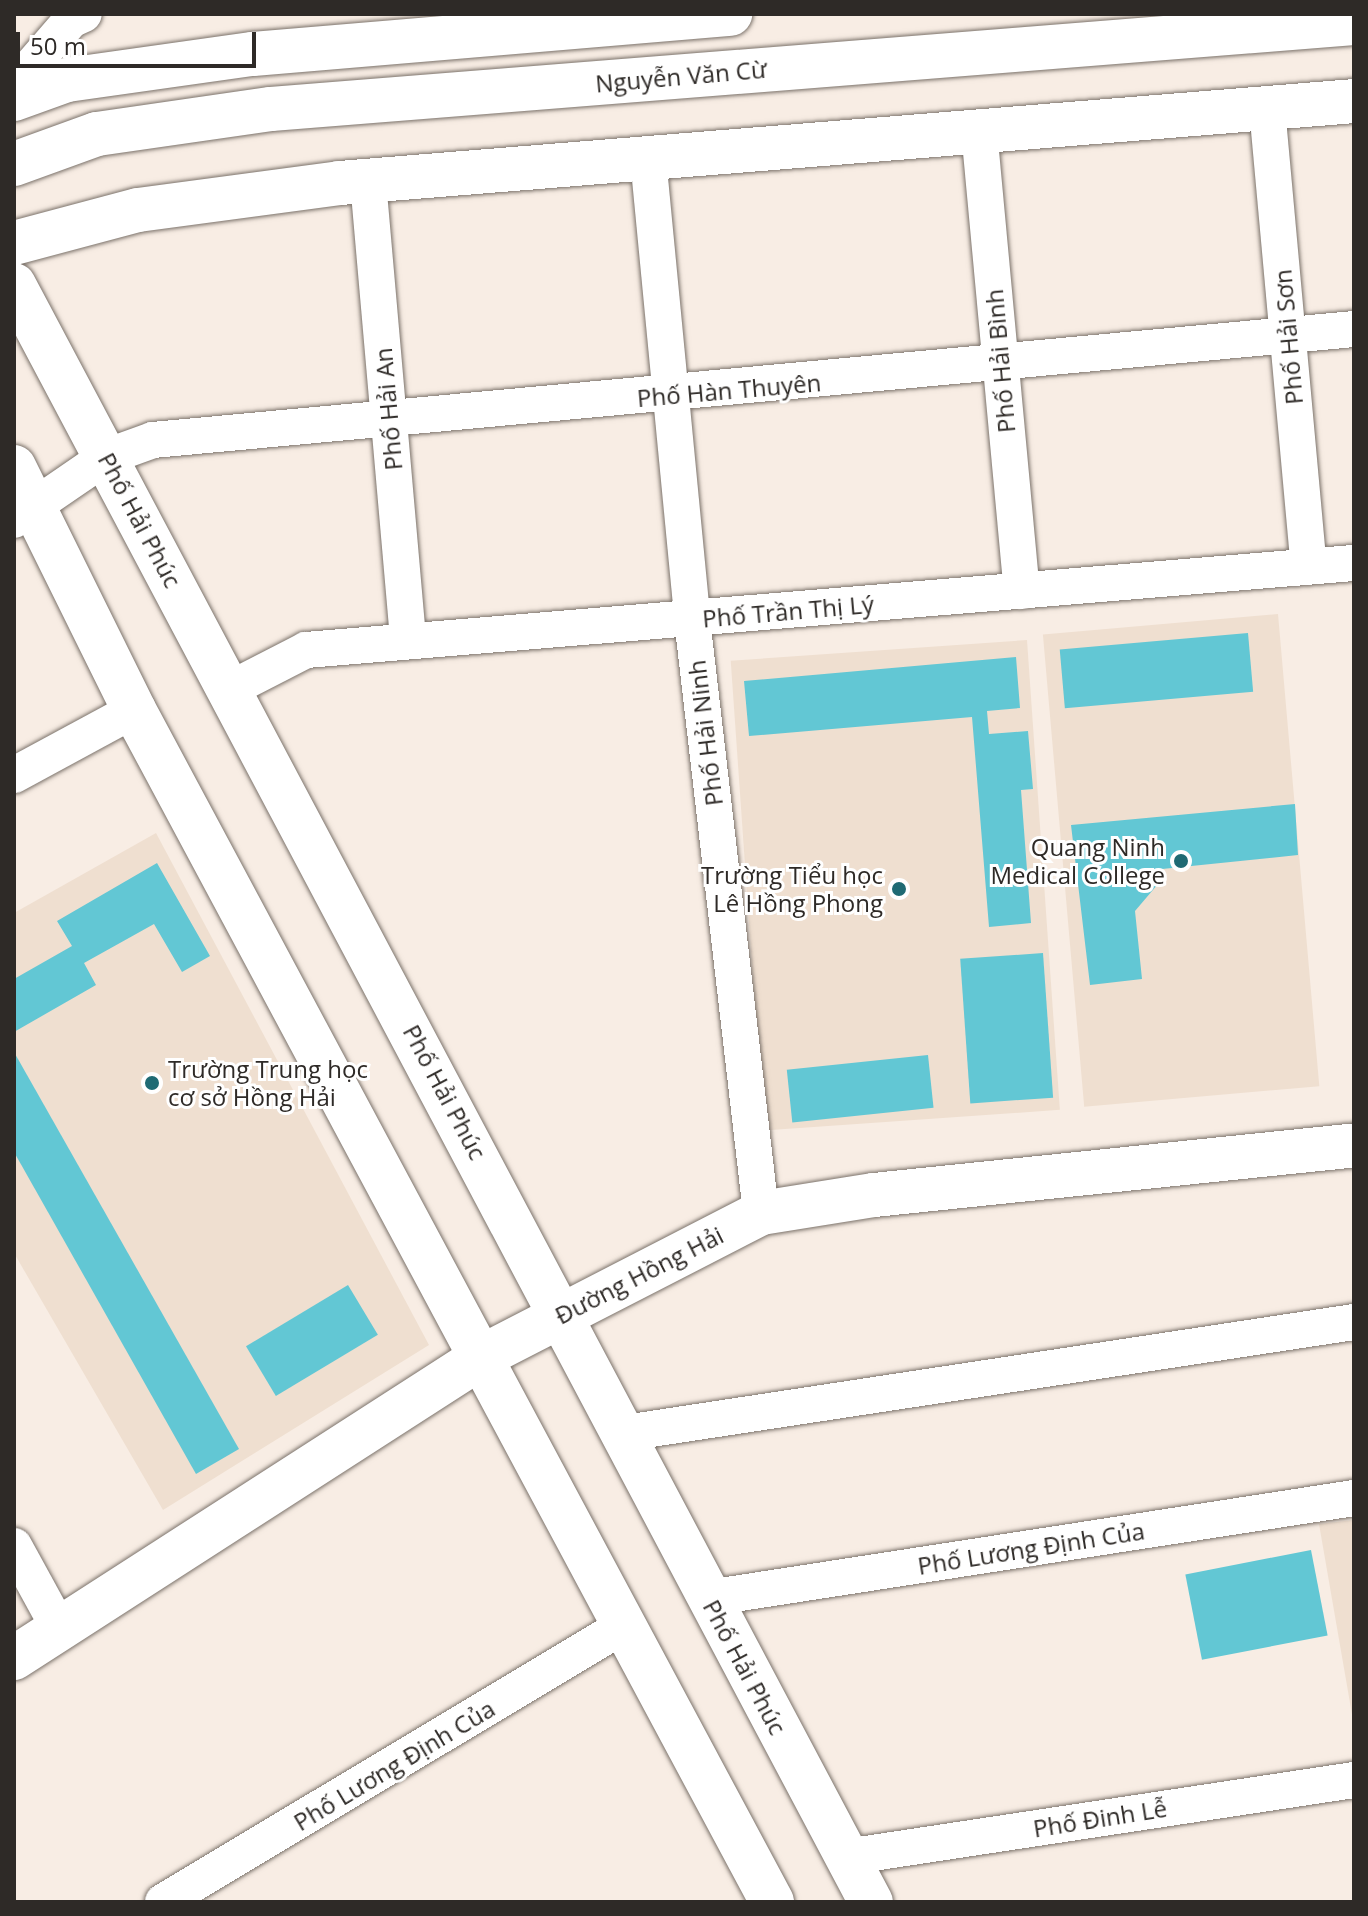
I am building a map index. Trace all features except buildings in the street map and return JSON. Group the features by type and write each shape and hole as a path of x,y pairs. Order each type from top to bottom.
{"street":[{"path":"14,86 71,20 84,14"},
{"path":"14,99 67,80 253,54 730,14"},
{"name":"Nguyễn Văn Cừ","path":"14,164 97,134 271,109 1354,23"},
{"path":"14,243 138,210 368,181 1354,101"},
{"name":"Phố Hải Sơn","path":"1267,108 1309,566"},
{"name":"Phố Hải Bình","path":"979,130 1022,591"},
{"name":"Phố Hải Ninh","path":"648,158 692,619 761,1213"},
{"name":"Phố Hải An","path":"368,181 408,638"},
{"name":"Phố Hải Phúc","path":"14,285 563,1313 708,1598 871,1902"},
{"name":"Phố Hàn Thuyên","path":"24,514 106,457 153,440 670,396 1354,329"},
{"path":"14,467 24,514 134,710 483,1356 623,1626 758,1897"},
{"name":"Phố Trần Thị Lý","path":"230,689 306,650 408,638 692,619 1354,563"},
{"path":"14,775 134,710"},
{"name":"Đường Hồng Hải","path":"14,1658 483,1356 761,1213 874,1195 1354,1145"},
{"path":"625,1433 1354,1322"},
{"name":"Phố Lương Định Của","path":"708,1598 1354,1498"},
{"path":"14,1546 60,1630"},
{"name":"Phố Lương Định Của","path":"163,1902 623,1626"},
{"name":"Phố Đinh Lễ","path":"846,1857 1354,1780"}],"shaded area":[{"name":"Quang Ninh Medical College","path":"1278,614 1319,1086 1084,1107 1043,635"},
{"name":"Trường Tiểu học Lê Hồng Phong","path":"1027,640 1060,1110 764,1131 731,661"},
{"name":"Trường Trung học cơ sở Hồng Hải","path":"156,833 429,1345 163,1510 14,1253 14,913"},
{"path":"1354,1520 1354,1726 1319,1524"}],"place":[{"name":"Quang Ninh Medical College","path":"1181,861"},
{"name":"Trường Tiểu học Lê Hồng Phong","path":"899,889"},
{"name":"Trường Trung học cơ sở Hồng Hải","path":"152,1083"}]}
